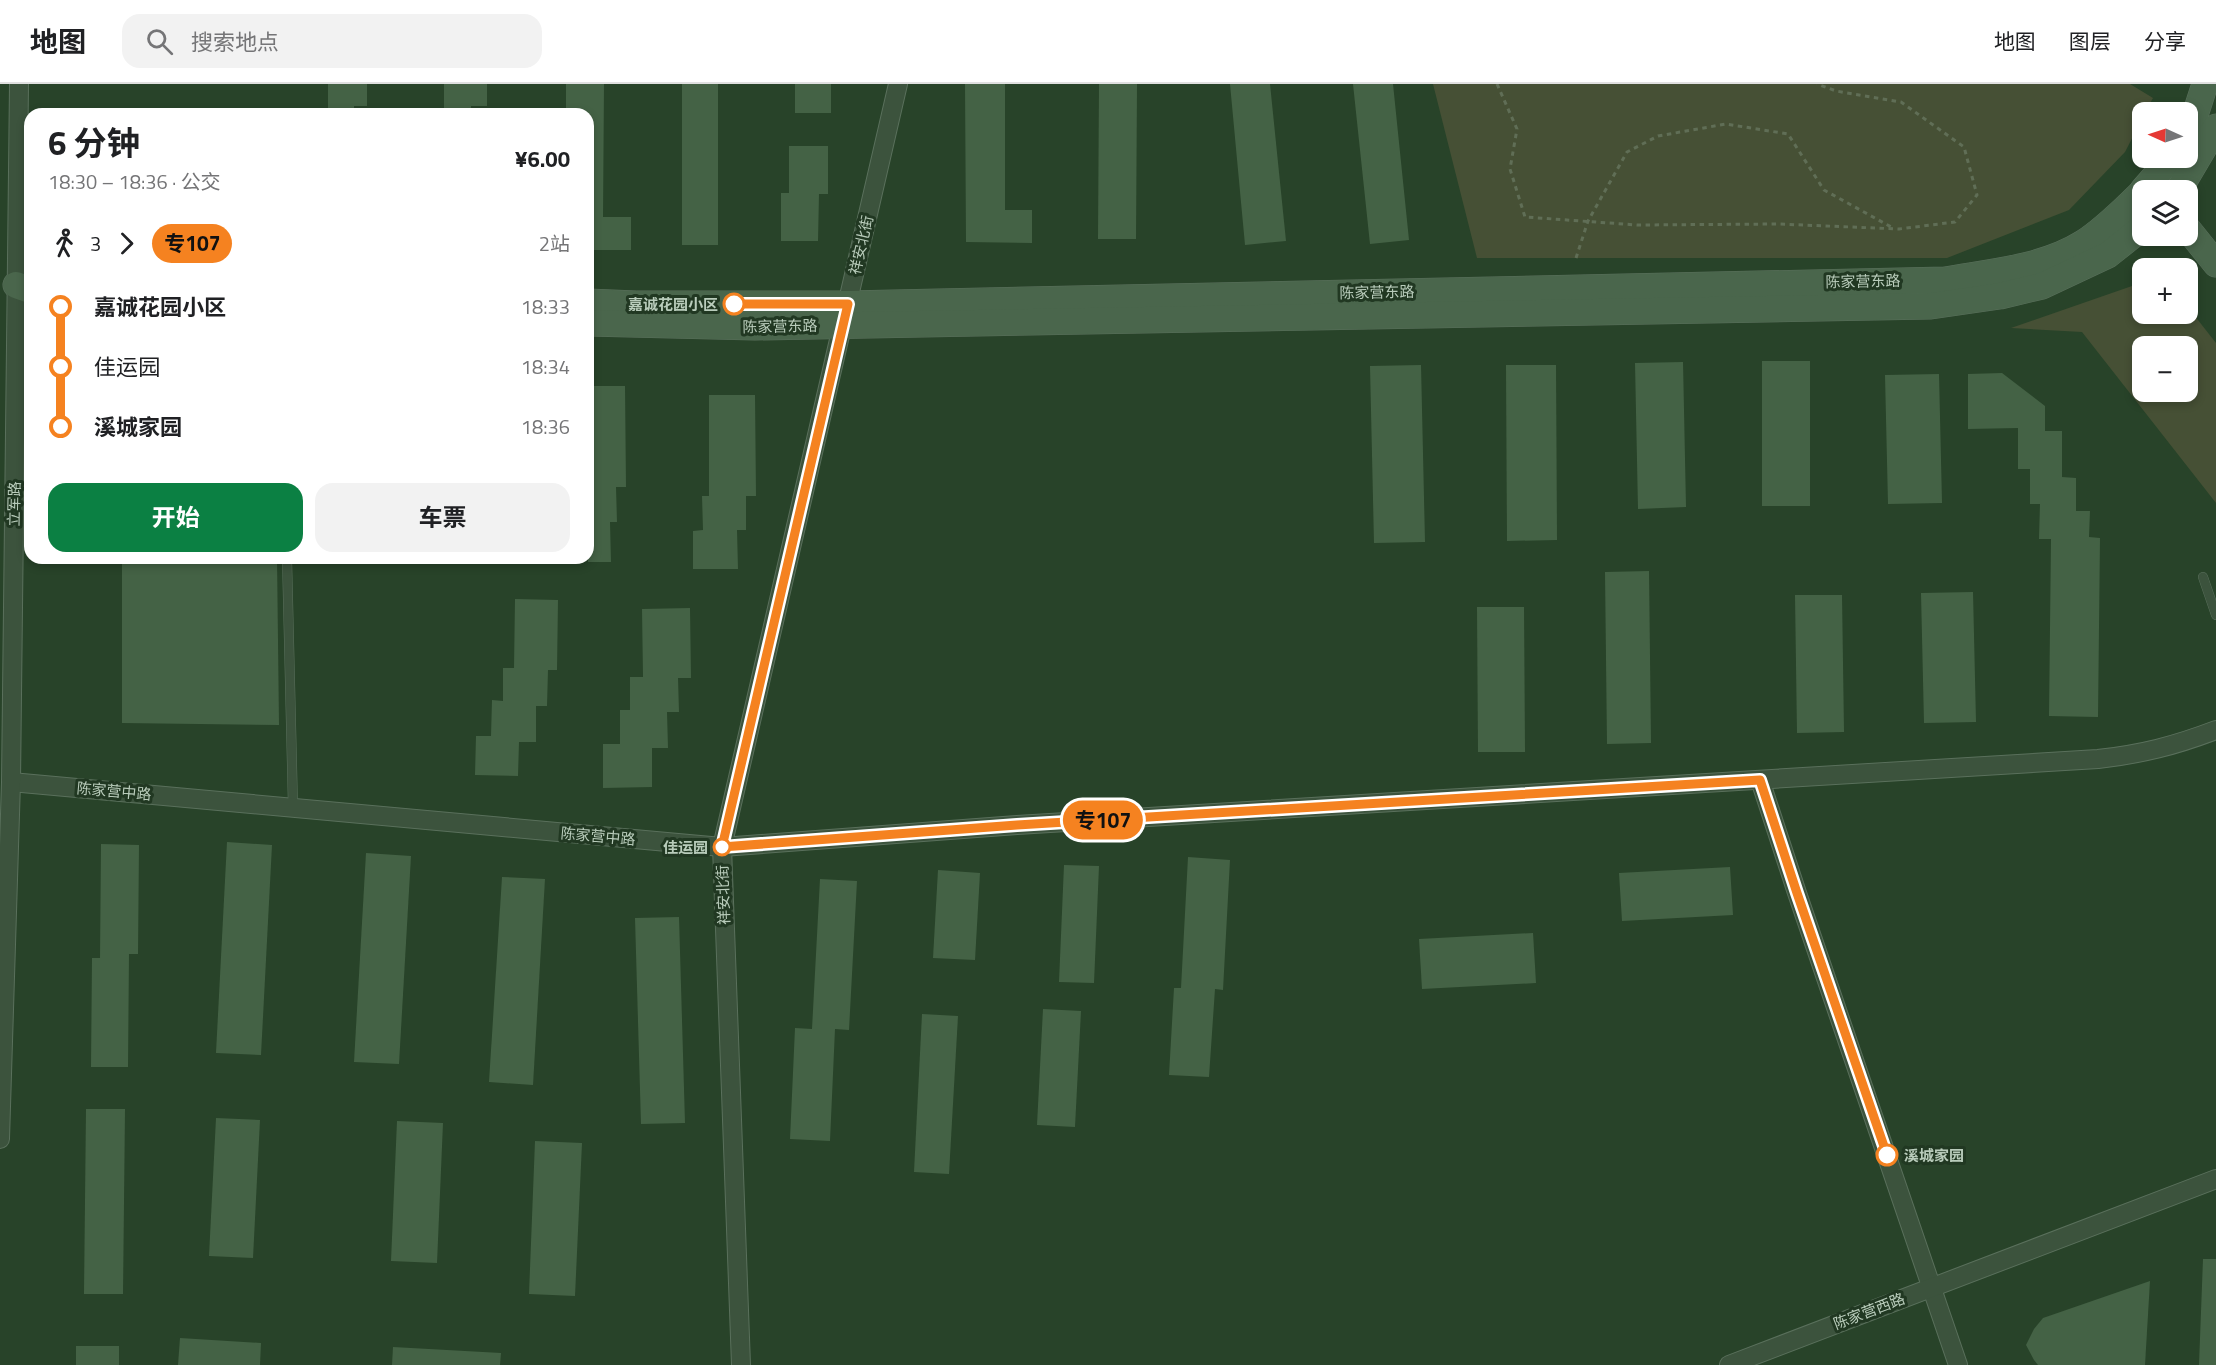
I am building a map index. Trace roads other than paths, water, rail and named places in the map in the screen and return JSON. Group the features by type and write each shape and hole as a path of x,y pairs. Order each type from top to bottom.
{"street":[{"name":"立军路","path":"0,1139 11,782 19,285 19,84"},
{"name":"祥安北街","path":"741,1365 722,847 898,84"},
{"path":"2198,104 2205,84"},
{"path":"2185,180 2216,128"},
{"name":"陈家营东路","path":"594,323 755,327 845,314 1945,280 2006,270 2061,253 2081,244 2107,226 2132,204"},
{"name":"陈家营东路","path":"594,302 845,314 1931,306 2000,296 2042,286 2108,255 2132,236"},
{"path":"2198,242 2216,264"},
{"name":"陈家营中路","path":"11,782 722,847 1017,825 2098,759 2139,755 2216,730"},
{"path":"1760,780 1958,1365"},
{"name":"陈家营西路","path":"1729,1365 2216,1179"}],"lane":[{"path":"287,564 293,807"},
{"path":"2203,577 2216,615"}],"place":[{"name":"嘉诚花园小区","path":"734,304"},
{"name":"佳运园","path":"722,847"},
{"name":"溪城家园","path":"1887,1155"}]}
